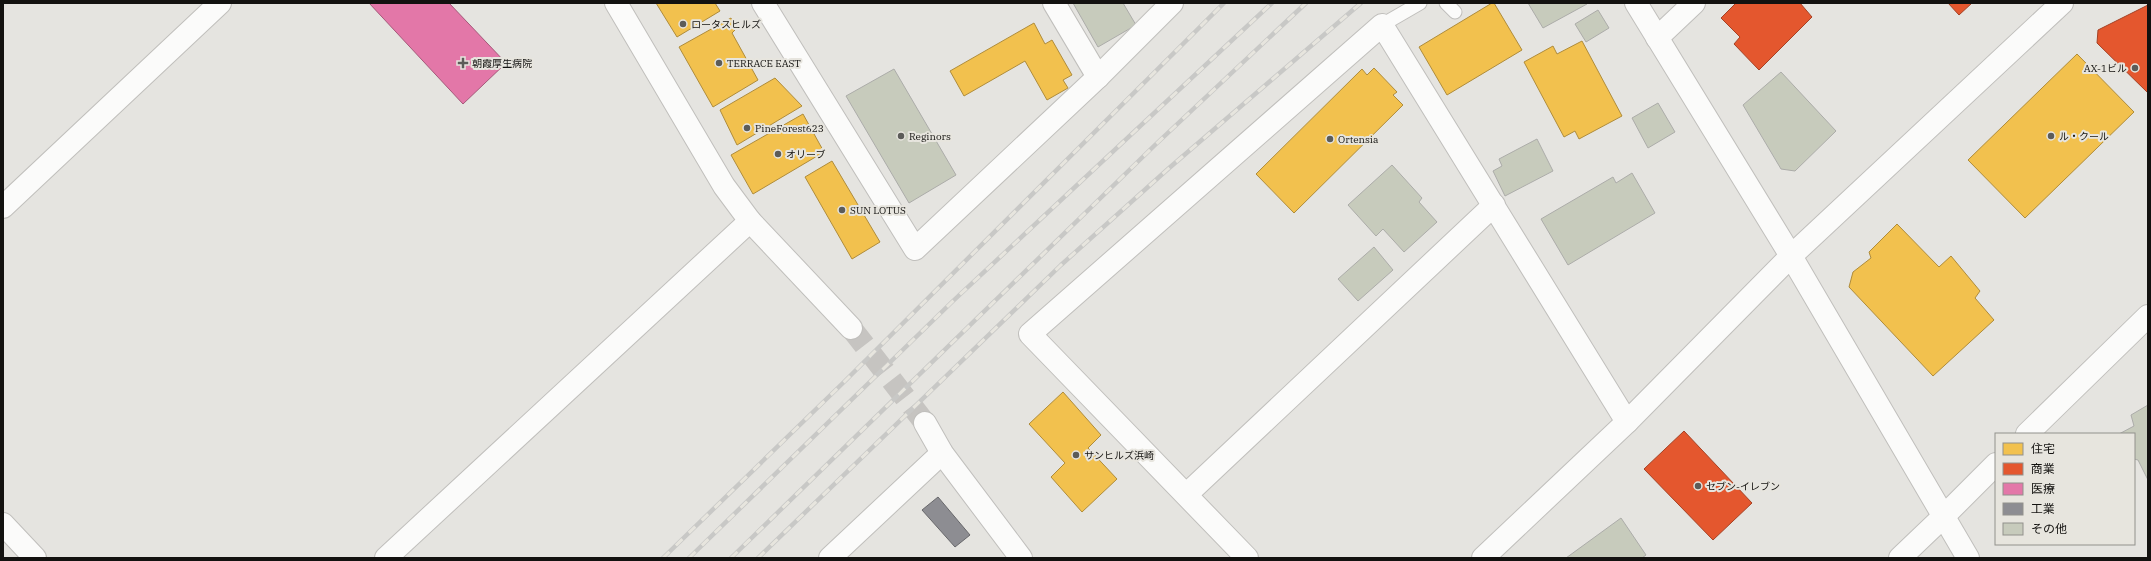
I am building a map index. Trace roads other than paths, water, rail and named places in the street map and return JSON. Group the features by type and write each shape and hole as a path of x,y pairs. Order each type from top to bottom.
{"street":[{"path":"616,3 724,186 750,220 850,328"},
{"path":"763,3 915,249 1098,76 1172,3"},
{"path":"1054,3 1098,76"},
{"path":"1636,3 1791,256 1968,558"},
{"path":"1657,38 1694,3"},
{"path":"1483,558 1627,422 1791,256 2062,3"},
{"path":"3,207 214,5"},
{"path":"1247,558 1187,494 1030,334 1382,25 1627,422"},
{"path":"1187,494 1494,205"},
{"path":"386,558 750,220"},
{"path":"2028,433 2148,316"},
{"path":"925,423 942,453 1022,558"},
{"path":"830,558 942,453"},
{"path":"1900,558 1995,465"},
{"path":"3,524 35,558"}],"lane":[{"path":"1382,25 1420,3"},
{"path":"1446,3 1455,12"}],"tunnel":[{"path":"851,328 925,423"}],"railway":[{"path":"663,558 845,381 1224,3"},
{"path":"689,558 953,301 1272,3"},
{"path":"731,558 1155,145 1306,3"},
{"path":"758,558 1061,265 1168,169 1361,3"}],"place":[{"name":"ロータスヒルズ","path":"683,24"},
{"name":"朝霞厚生病院","path":"463,63"},
{"name":"TERRACE EAST","path":"719,63"},
{"name":"AX-1ビル","path":"2135,68"},
{"name":"PineForest623","path":"747,128"},
{"name":"Reginors","path":"901,136"},
{"name":"ル・クール","path":"2051,136"},
{"name":"Ortensia","path":"1330,139"},
{"name":"オリーブ","path":"778,154"},
{"name":"SUN LOTUS","path":"842,210"},
{"name":"サンヒルズ浜崎","path":"1076,455"},
{"name":"セブン-イレブン","path":"1698,486"}]}
